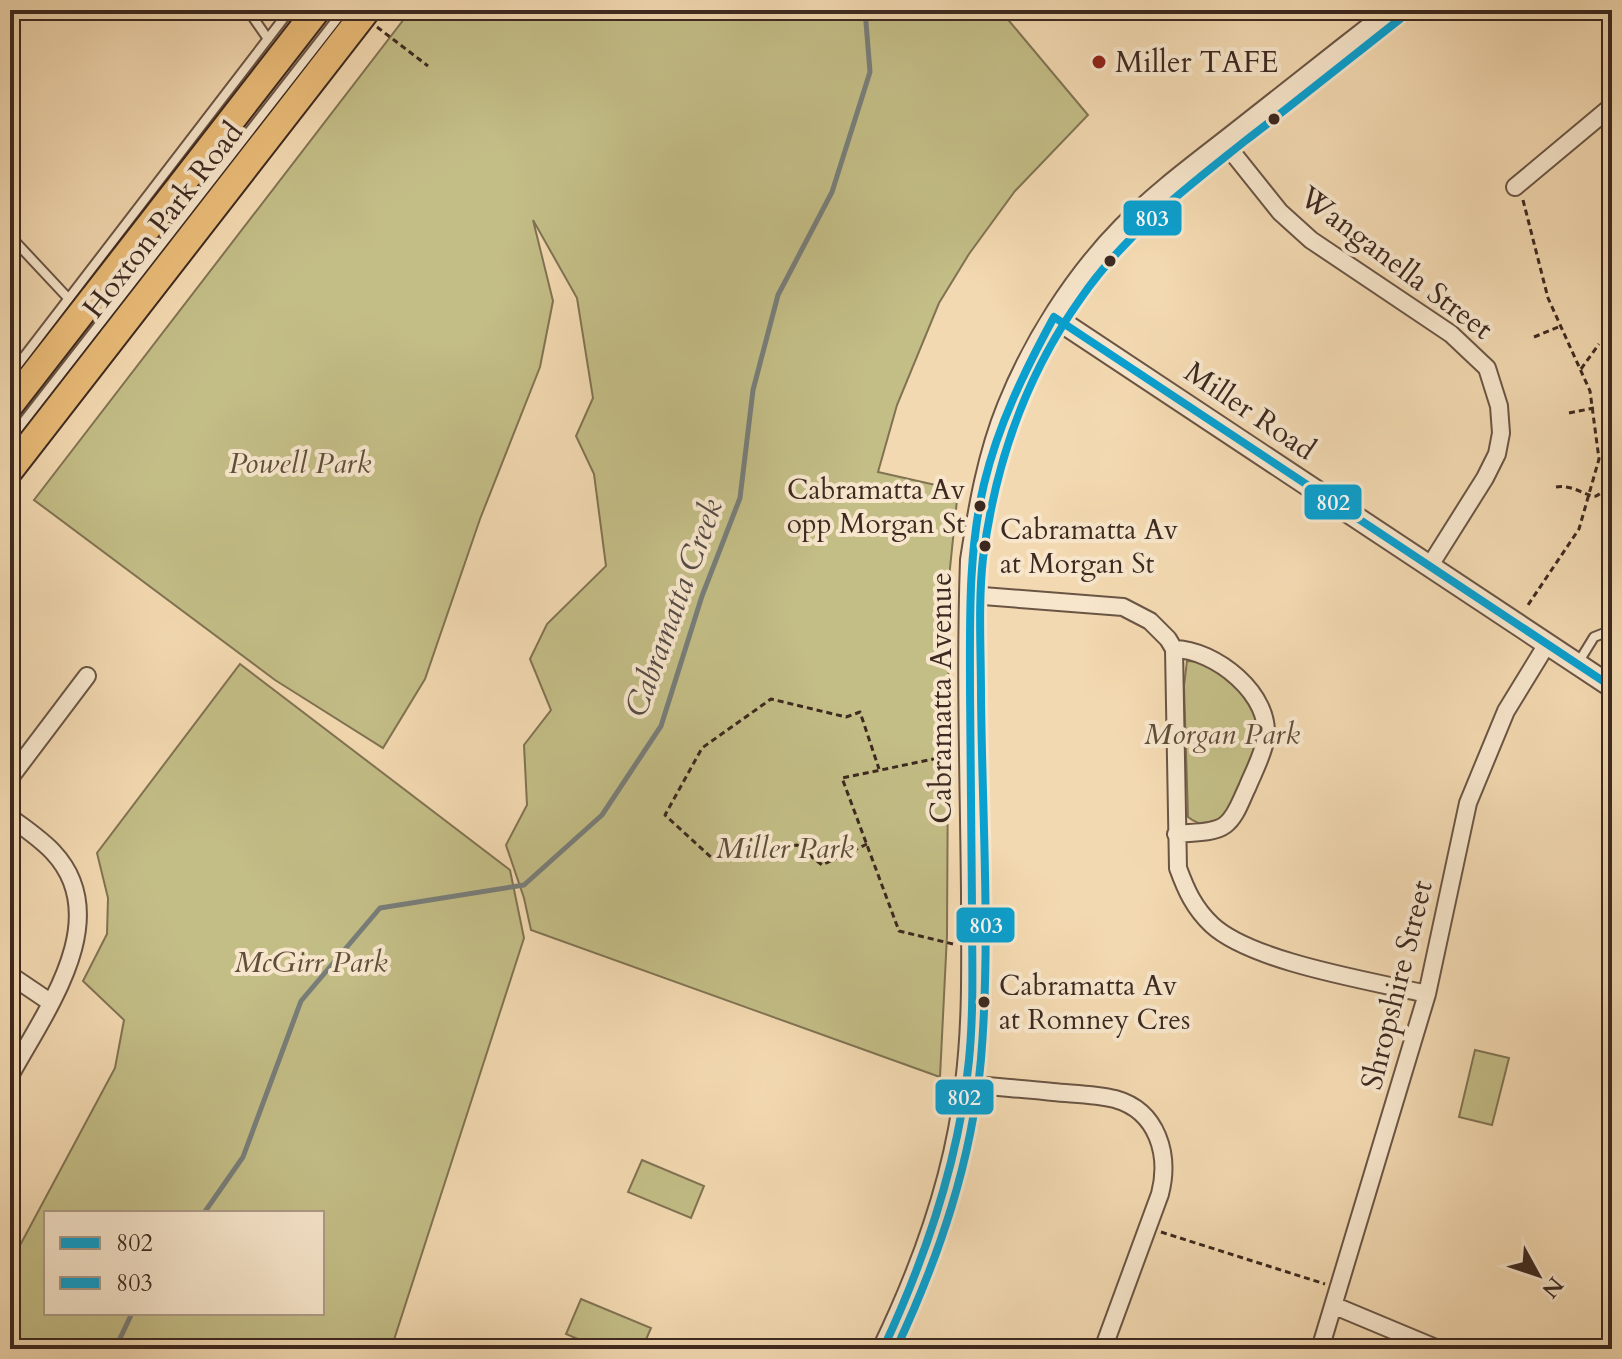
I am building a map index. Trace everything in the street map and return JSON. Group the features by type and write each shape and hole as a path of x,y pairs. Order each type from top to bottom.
{"main road":[{"name":"Hoxton Park Road","path":"10,405 317,10"},
{"name":"Hoxton Park Road","path":"10,470 369,16"}],"street":[{"name":"Cabramatta Avenue","path":"883,1349 902,1310 941,1202 966,1084 972,1000 971,560 979,505 996,437 1023,372 1054,317 1078,281 1122,229 1224,142 1393,10"},
{"path":"1515,187 1612,106"},
{"name":"Wanganella Street","path":"1224,142 1280,212 1311,240 1451,334 1487,368 1499,406 1501,433 1497,454 1429,567"},
{"name":"Miller Road","path":"1054,317 1612,687"},
{"path":"970,595 1123,607 1150,621 1174,649 1178,868 1191,901 1215,928 1269,956 1427,994"},
{"name":"Shropshire Street","path":"1320,1349 1341,1289 1427,994 1473,788 1506,711 1547,644"},
{"path":"1174,649 1187,649 1203,655 1249,690 1260,708 1265,740 1242,798 1226,824 1211,830 1176,834"},
{"path":"10,778 87,676"},
{"path":"10,817 54,852 70,878 78,904 77,936 67,974 10,1076"},
{"path":"10,975 50,1002"},
{"path":"966,1084 1116,1099 1129,1106 1153,1128 1162,1145 1165,1174 1103,1349"},
{"path":"1335,1306 1438,1349"}],"lane":[{"path":"248,10 268,39"},
{"path":"10,375 290,10"},
{"path":"10,439 344,10"},
{"path":"10,236 68,298"},
{"path":"1577,664 1594,637 1612,630"}],"path":[{"path":"369,16 428,66"},
{"path":"1515,187 1525,204 1548,298 1581,369 1594,408 1599,459 1579,529 1525,609"},
{"path":"1534,337 1561,326"},
{"path":"1581,369 1599,344"},
{"path":"1569,413 1594,408"},
{"path":"1556,487 1573,486 1596,496 1612,482"},
{"path":"867,844 822,865 797,845 713,859 665,815 702,748 771,699 846,717 860,712 879,769"},
{"path":"953,944 899,931 842,778 955,755"},
{"path":"1148,1228 1341,1289"}],"green space":[{"path":"411,10 1000,10 1088,115 1015,191 969,254 939,303 897,405 878,472 958,490 949,578 947,935 940,1077 531,930 506,845 527,805 524,745 551,710 530,659 547,624 606,566 594,474 576,436 593,398 577,298 533,220 553,301 540,367 480,519 425,679 383,748 275,680 34,500"},
{"name":"Morgan Park","path":"1187,661 1205,665 1226,678 1246,697 1257,721 1258,736 1236,800 1227,816 1213,824 1202,824 1188,817 1184,686"},
{"name":"McGirr Park","path":"240,664 510,870 524,938 391,1349 10,1349 10,1264 115,1068 124,1020 83,981 107,934 108,898 97,853"},
{"path":"1475,1050 1509,1058 1492,1125 1459,1117"},
{"path":"642,1160 704,1186 691,1218 628,1192"},
{"path":"581,1299 651,1328 642,1349 601,1349 566,1334"}],"waterway":[{"name":"Cabramatta Creek","path":"205,1211 243,1157 301,1001 380,908 524,885 602,815 661,726 702,596 740,498 753,390 778,295 832,192 870,72 865,10"},
{"name":"Cabramatta Creek","path":"115,1349 131,1315"}],"transit line":[{"name":"803","path":"896,1349 926,1279 951,1208 977,1097 985,968 981,575 988,523 1016,422 1061,327 1098,275 1136,233 1178,195 1400,19"},
{"name":"802","path":"1054,317 1612,687"},
{"name":"802","path":"883,1349 913,1279 949,1172 969,1060 972,1022 970,612 979,510 990,462 1005,419 1054,317"}],"place":[{"name":"Miller TAFE","path":"1099,62"},
{"name":"Cabramatta Av opp Morgan St","path":"980,506"},
{"name":"Cabramatta Av at Morgan St","path":"985,546"},
{"name":"Cabramatta Av at Romney Cres","path":"984,1002"}],"park label":[{"name":"Powell Park","path":"300,463"},
{"name":"Miller Park","path":"785,848"}]}
